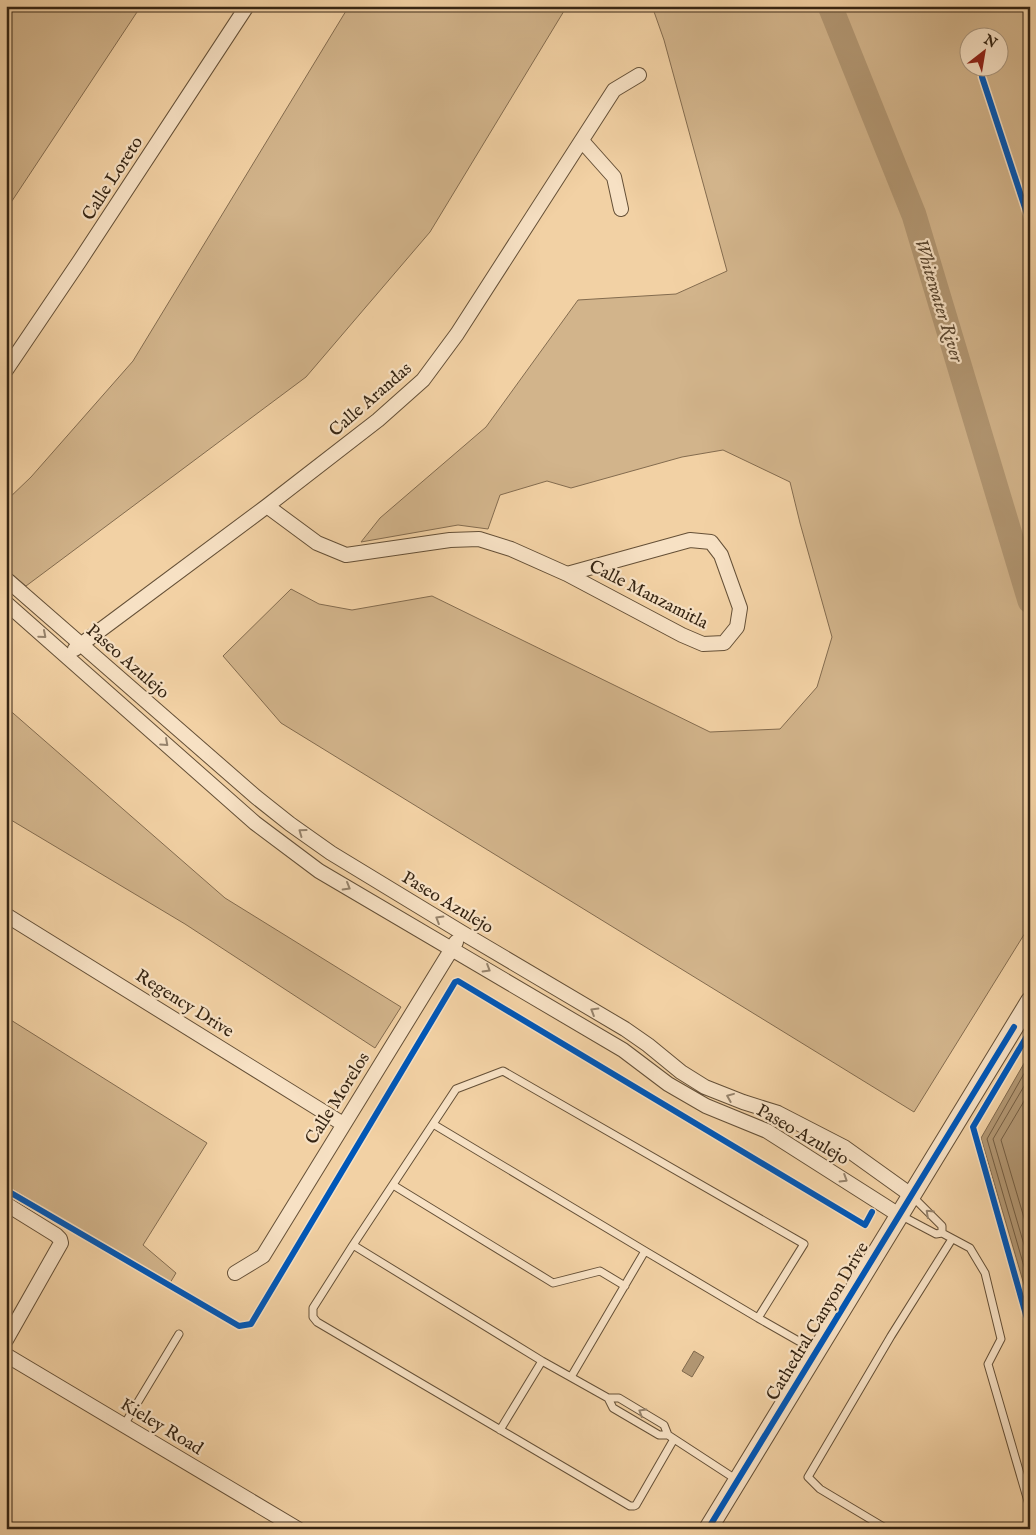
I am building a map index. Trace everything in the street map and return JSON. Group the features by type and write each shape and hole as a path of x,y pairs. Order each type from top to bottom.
{"street":[{"name":"Calle Loreto","path":"6,370 247,6"},
{"name":"Calle Arandas","path":"66,655 267,506 378,420 422,380 458,334 614,90 639,75"},
{"path":"582,141 614,177 620,209"},
{"name":"Calle Manzamitla","path":"267,506 317,543 346,555 450,540 479,539 510,549 567,574 682,635 703,644 724,643 737,627 740,608 721,555 711,542 690,540 567,574"},
{"name":"Paseo Azulejo","path":"6,580 256,797 331,853 625,1029 681,1072 705,1087 778,1113 844,1147 911,1195"},
{"name":"Paseo Azulejo","path":"6,603 255,823 319,870 623,1050 668,1084 706,1106 767,1131 899,1215"},
{"name":"Regency Drive","path":"6,915 343,1124"},
{"name":"Calle Morelos","path":"235,1273 263,1256 461,932"},
{"name":"Cathedral Canyon Drive","path":"708,1529 1030,1001"},
{"path":"6,1204 56,1234 61,1243 6,1340"},
{"name":"Kieley Road","path":"6,1355 289,1526"}],"lane":[{"path":"671,1437 636,1505 630,1506 316,1322 313,1317 314,1308 456,1089 503,1071 804,1244 758,1318"},
{"path":"433,1124 816,1351"},
{"path":"393,1185 553,1283 600,1271 625,1286"},
{"path":"911,1195 942,1226 942,1233"},
{"path":"899,1215 936,1234 942,1233 970,1248 986,1273 1001,1339 988,1364 1030,1508"},
{"path":"887,1529 820,1489 808,1477 891,1336 952,1239"},
{"path":"353,1246 542,1361 608,1398 619,1398 664,1425 671,1437"},
{"path":"571,1377 645,1251"},
{"path":"124,1425 178,1334"},
{"path":"500,1430 542,1361"},
{"path":"608,1398 613,1408 659,1435 671,1437 738,1480"}],"shaded area":[{"path":"6,6 141,6 6,210"},
{"path":"349,6 567,6 430,232 306,377 26,586 6,569 6,501 31,477 133,361"},
{"path":"652,6 1030,6 1030,925 914,1112 281,723 223,656 291,589 319,604 352,610 432,596 710,732 780,729 817,687 832,637 790,482 723,450 682,457 571,488 547,481 500,495 488,529 458,525 361,542 380,518 486,427 578,300 676,294 727,271 664,40"},
{"path":"6,707 225,898 401,1007 375,1048 185,924 6,817"},
{"path":"6,1017 207,1143 143,1245 176,1273 170,1283 6,1185"}],"water":[{"path":"1030,1053 1030,1305 981,1138"},
{"path":"694,1351 704,1357 692,1377 682,1371"}],"waterway":[{"name":"Whitewater River","path":"830,6 914,215 1030,601"}],"cycle path":[{"path":"982,78 1030,223"},
{"path":"6,1190 239,1326 251,1324 455,982 458,981 865,1225 872,1212"},
{"path":"708,1529 1014,1027"},
{"path":"1030,1031 973,1127 1030,1329"}]}
